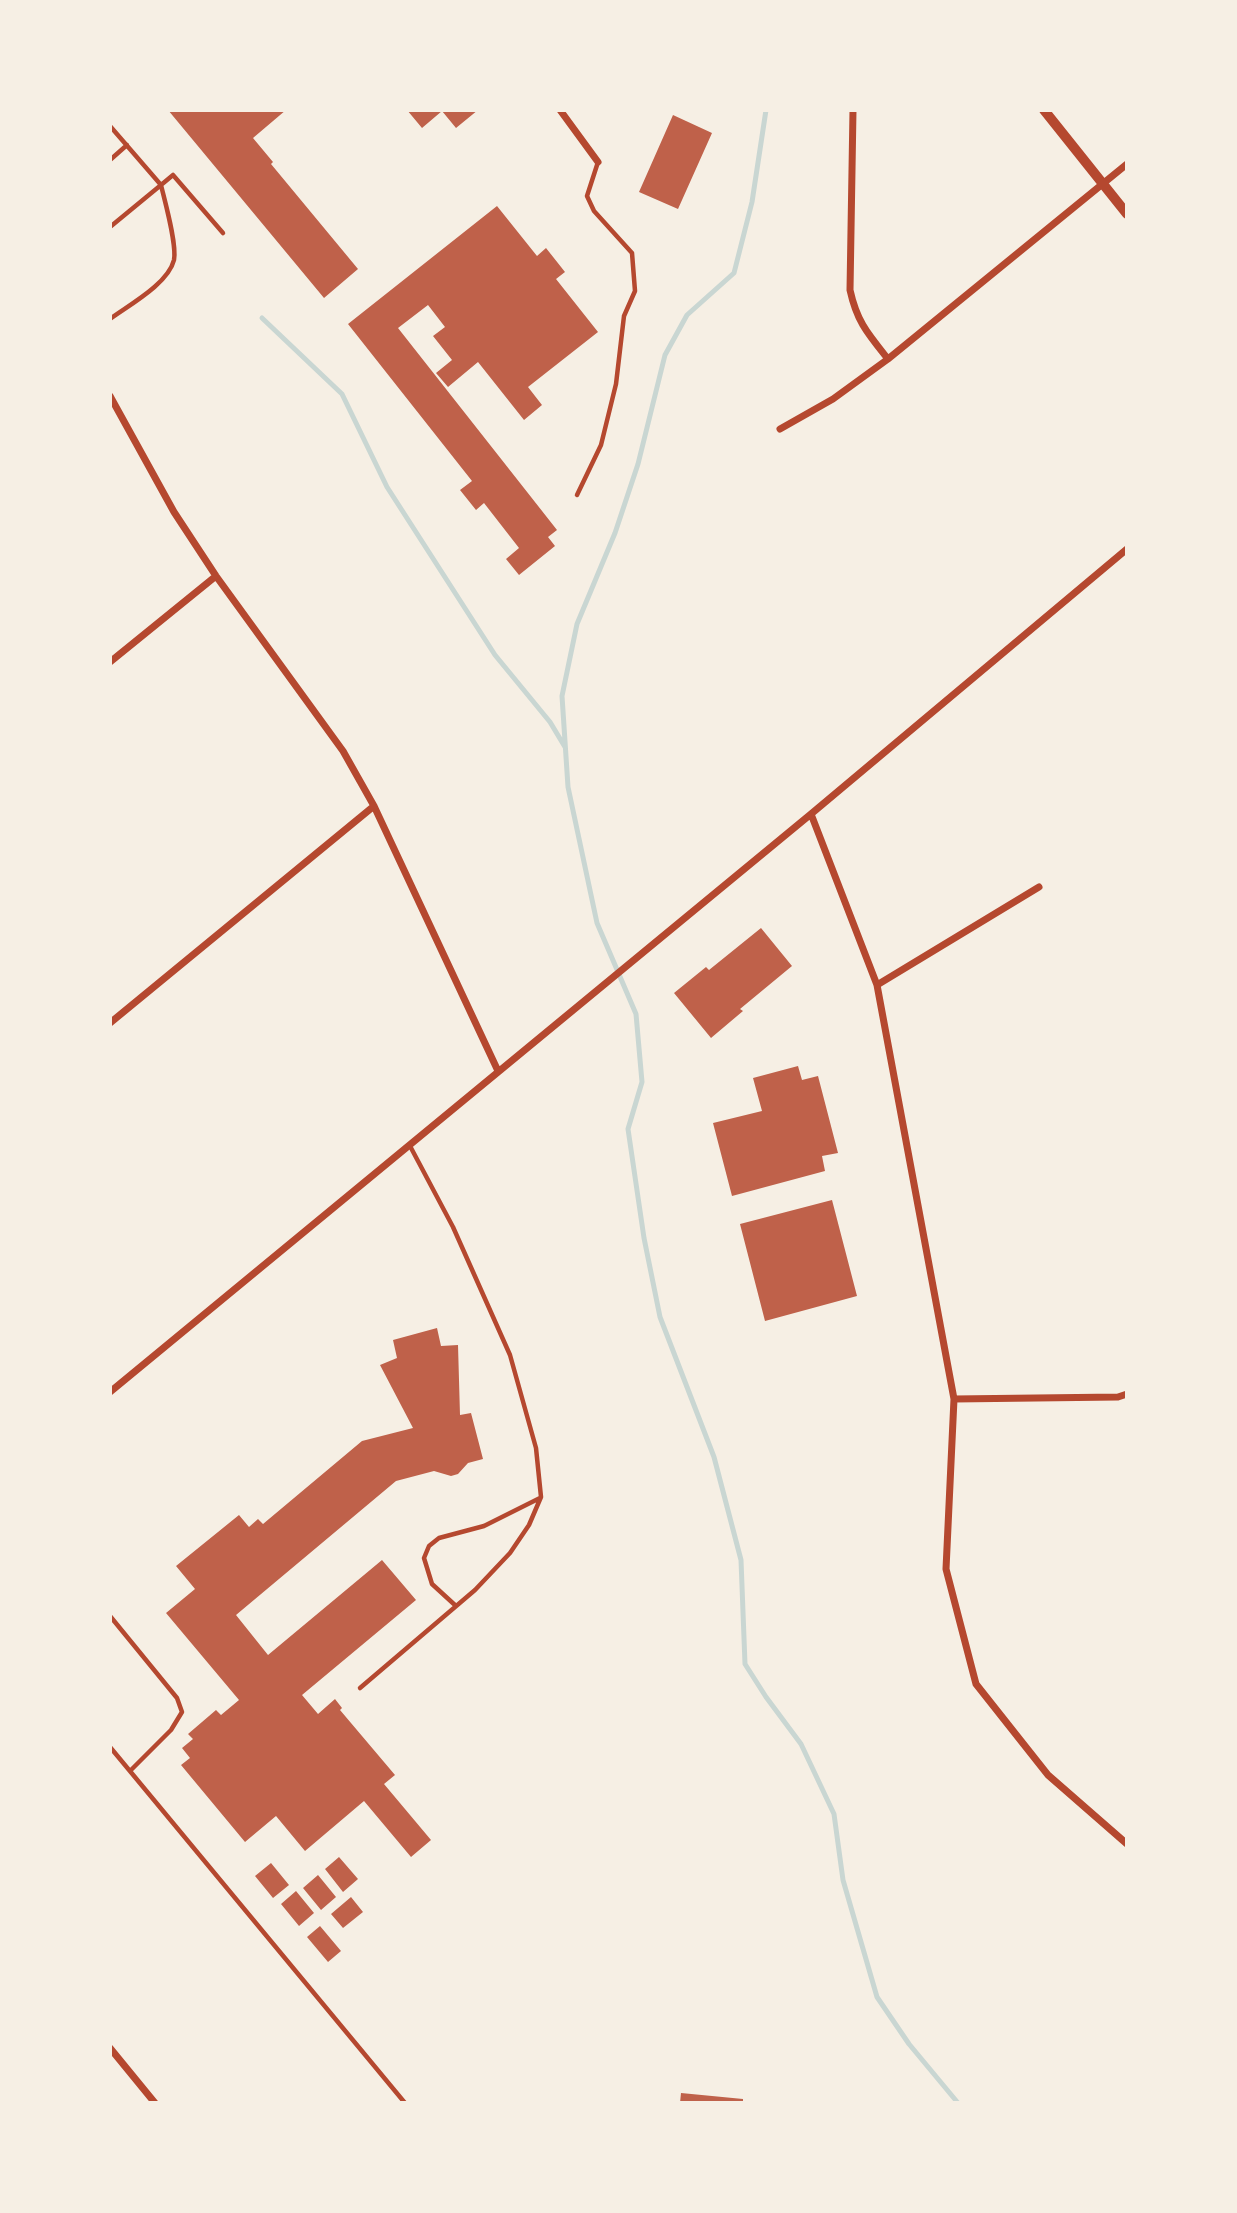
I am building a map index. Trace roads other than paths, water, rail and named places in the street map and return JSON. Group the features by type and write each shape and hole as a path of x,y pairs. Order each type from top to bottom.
{"street":[{"path":"560,110 598,162"},
{"path":"853,110 850,290 855,314 888,359"},
{"path":"1044,110 1127,214"},
{"path":"780,429 833,398 888,359 1127,164"},
{"path":"110,396 174,512 216,576 343,751 374,806 498,1072"},
{"path":"110,1392 1127,550"},
{"path":"110,662 216,576"},
{"path":"110,1023 374,806"},
{"path":"811,814 877,985 954,1399 946,1569 976,1684 1048,1775 1127,1844"},
{"path":"877,985 1039,887"},
{"path":"954,1399 1118,1397 1127,1394"},
{"path":"110,2048 155,2103"}],"lane":[{"path":"110,125 161,185 174,260 161,282 110,319"},
{"path":"110,160 127,145"},
{"path":"576,495 601,445 616,384 624,316 635,290 632,253 594,211 587,196 598,162"},
{"path":"110,227 173,174 223,233"},
{"path":"360,1688 475,1590 510,1553 530,1525 541,1497 536,1448 510,1355 453,1227 409,1145"},
{"path":"456,1606 432,1584 424,1558 429,1546 439,1538 484,1526 541,1497"},
{"path":"110,1616 177,1698 182,1712 171,1730 130,1771"},
{"path":"110,1747 405,2103"}],"waterway":[{"path":"766,110 752,202 734,273 687,315 665,355 638,464 615,533 577,624 562,696 568,787 597,923 636,1014 642,1082 628,1129 644,1238 660,1317 714,1457 741,1560 745,1664 801,1744 834,1814 843,1880 877,1997 909,2044 958,2103"},
{"path":"262,318 342,394 387,487 495,655 550,722 565,747"}]}
